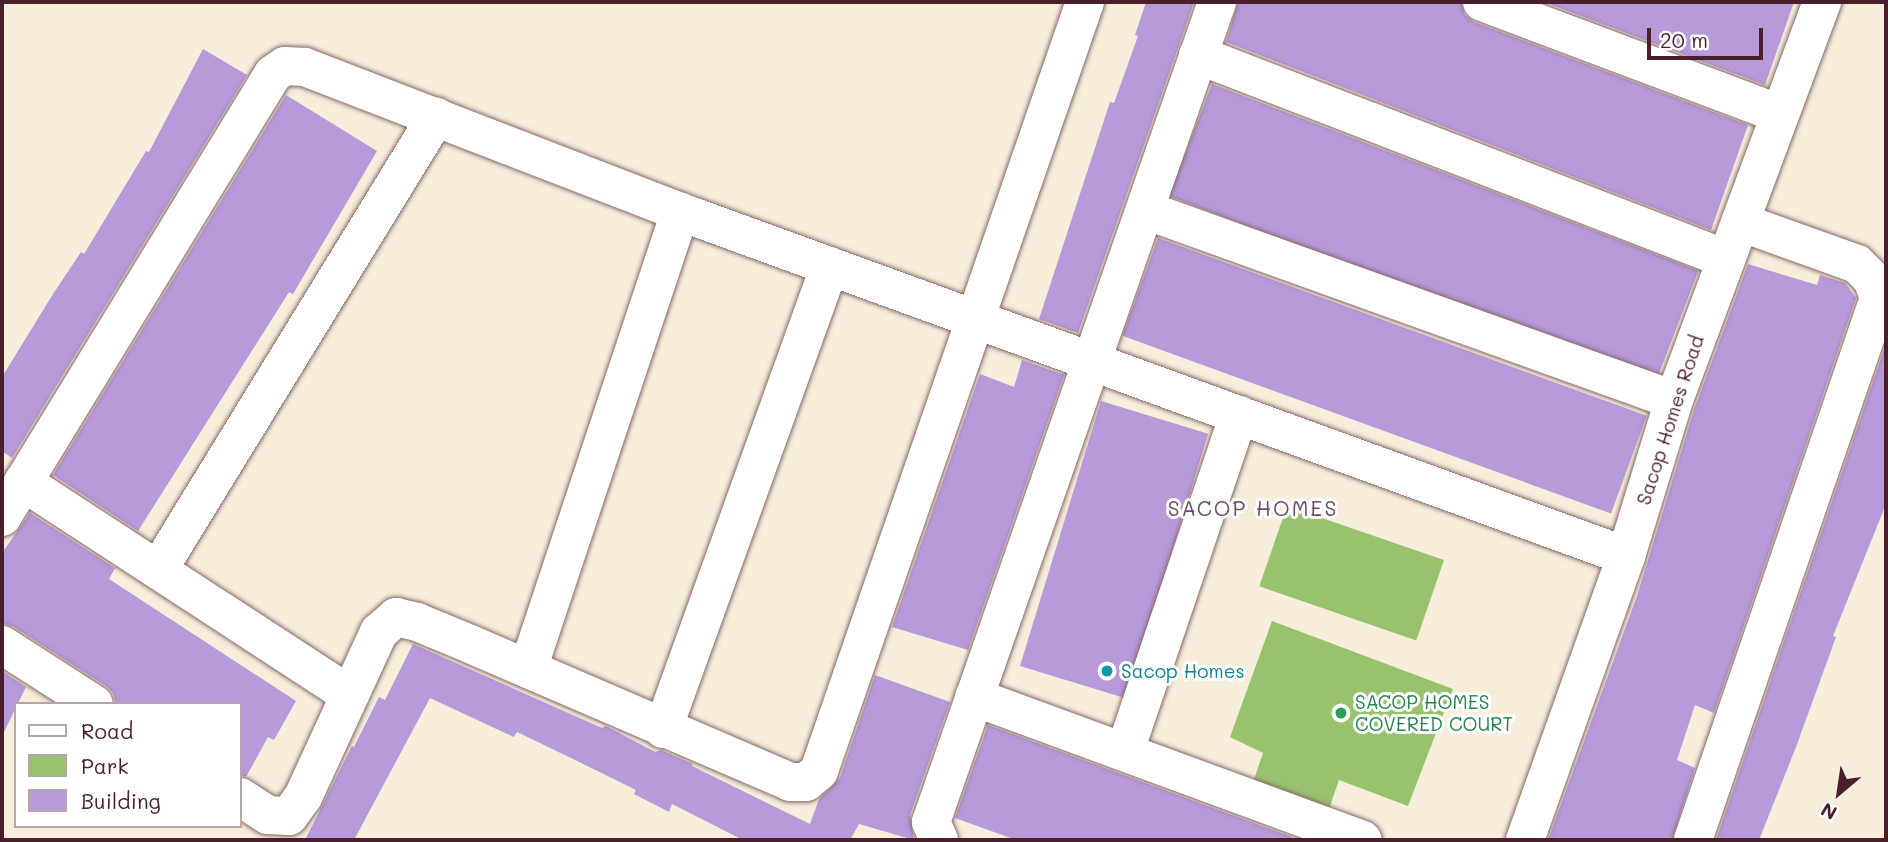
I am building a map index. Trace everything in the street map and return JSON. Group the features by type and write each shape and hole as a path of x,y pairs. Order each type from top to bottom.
{"street":[{"path":"242,798 268,815 289,816 303,797 379,632 396,617 417,622 790,782 806,782 819,771 1085,2"},
{"path":"939,840 931,821 1217,2"},
{"path":"1482,2 1780,114"},
{"name":"Sacop Homes Road","path":"1525,840 1626,556 1674,400 1822,2"},
{"path":"1198,55 1726,259"},
{"path":"2,517 273,74 285,66 305,67 680,212 1092,359 1626,556"},
{"path":"158,570 436,117"},
{"path":"1144,210 1674,400"},
{"path":"528,669 680,212"},
{"path":"1693,840 1879,299 1872,279 1857,264 1740,222"},
{"path":"663,729 830,265"},
{"path":"1125,751 1239,415"},
{"path":"23,482 350,695"},
{"path":"2,645 91,702"},
{"path":"974,697 1363,840"}],"green space":[{"path":"1287,506 1444,560 1416,640 1259,586"},
{"name":"SACOP HOMES COVERED COURT","path":"1272,621 1453,689 1408,806 1339,780 1326,818 1250,791 1263,753 1230,737"}],"building":[{"path":"1146,2 1194,2 1078,333 1039,319 1110,102 1114,103 1138,36 1135,35"},
{"path":"1238,2 1461,2 1465,15 1474,22 1748,125 1711,230 1226,42"},
{"path":"1544,2 1794,2 1765,85"},
{"path":"203,49 247,75 12,458 2,451 2,377 53,294 81,252 84,254 146,151 149,152"},
{"path":"1212,84 1698,271 1655,383 1169,196"},
{"path":"286,95 377,151 293,294 289,292 138,531 53,475"},
{"path":"1158,238 1647,416 1611,514 1122,336"},
{"path":"1748,264 1817,285 1820,275 1845,283 1856,298 1714,713 1695,705 1677,760 1695,768 1672,840 1548,840 1637,596 1695,407"},
{"path":"1886,344 1886,504 1833,636 1836,637 1759,840 1716,840"},
{"path":"1022,360 1064,375 968,650 892,627 980,374 1014,387"},
{"path":"1101,401 1208,434 1127,699 1020,666"},
{"path":"30,513 115,568 109,579 296,701 274,740 268,737 246,777 242,776 242,702 115,702 113,693 106,686 14,627 2,623 2,553"},
{"path":"413,644 602,728 606,726 655,752 661,750 693,764 692,766 810,824 819,799 840,778 875,675 950,702 910,815 914,840 859,824 850,840 743,840 672,804 669,812 634,794 636,790 517,732 514,737 430,698 354,840 305,840 379,697 385,700"},
{"path":"2,671 26,687 19,702 14,702 14,712 2,736"},
{"path":"988,725 1292,837 1291,840 1016,840 955,818"}],"place":[{"name":"Sacop Homes","path":"1107,671"},
{"name":"SACOP HOMES COVERED COURT","path":"1341,713"}],"district":[{"name":"SACOP HOMES","path":"1253,508"}]}
